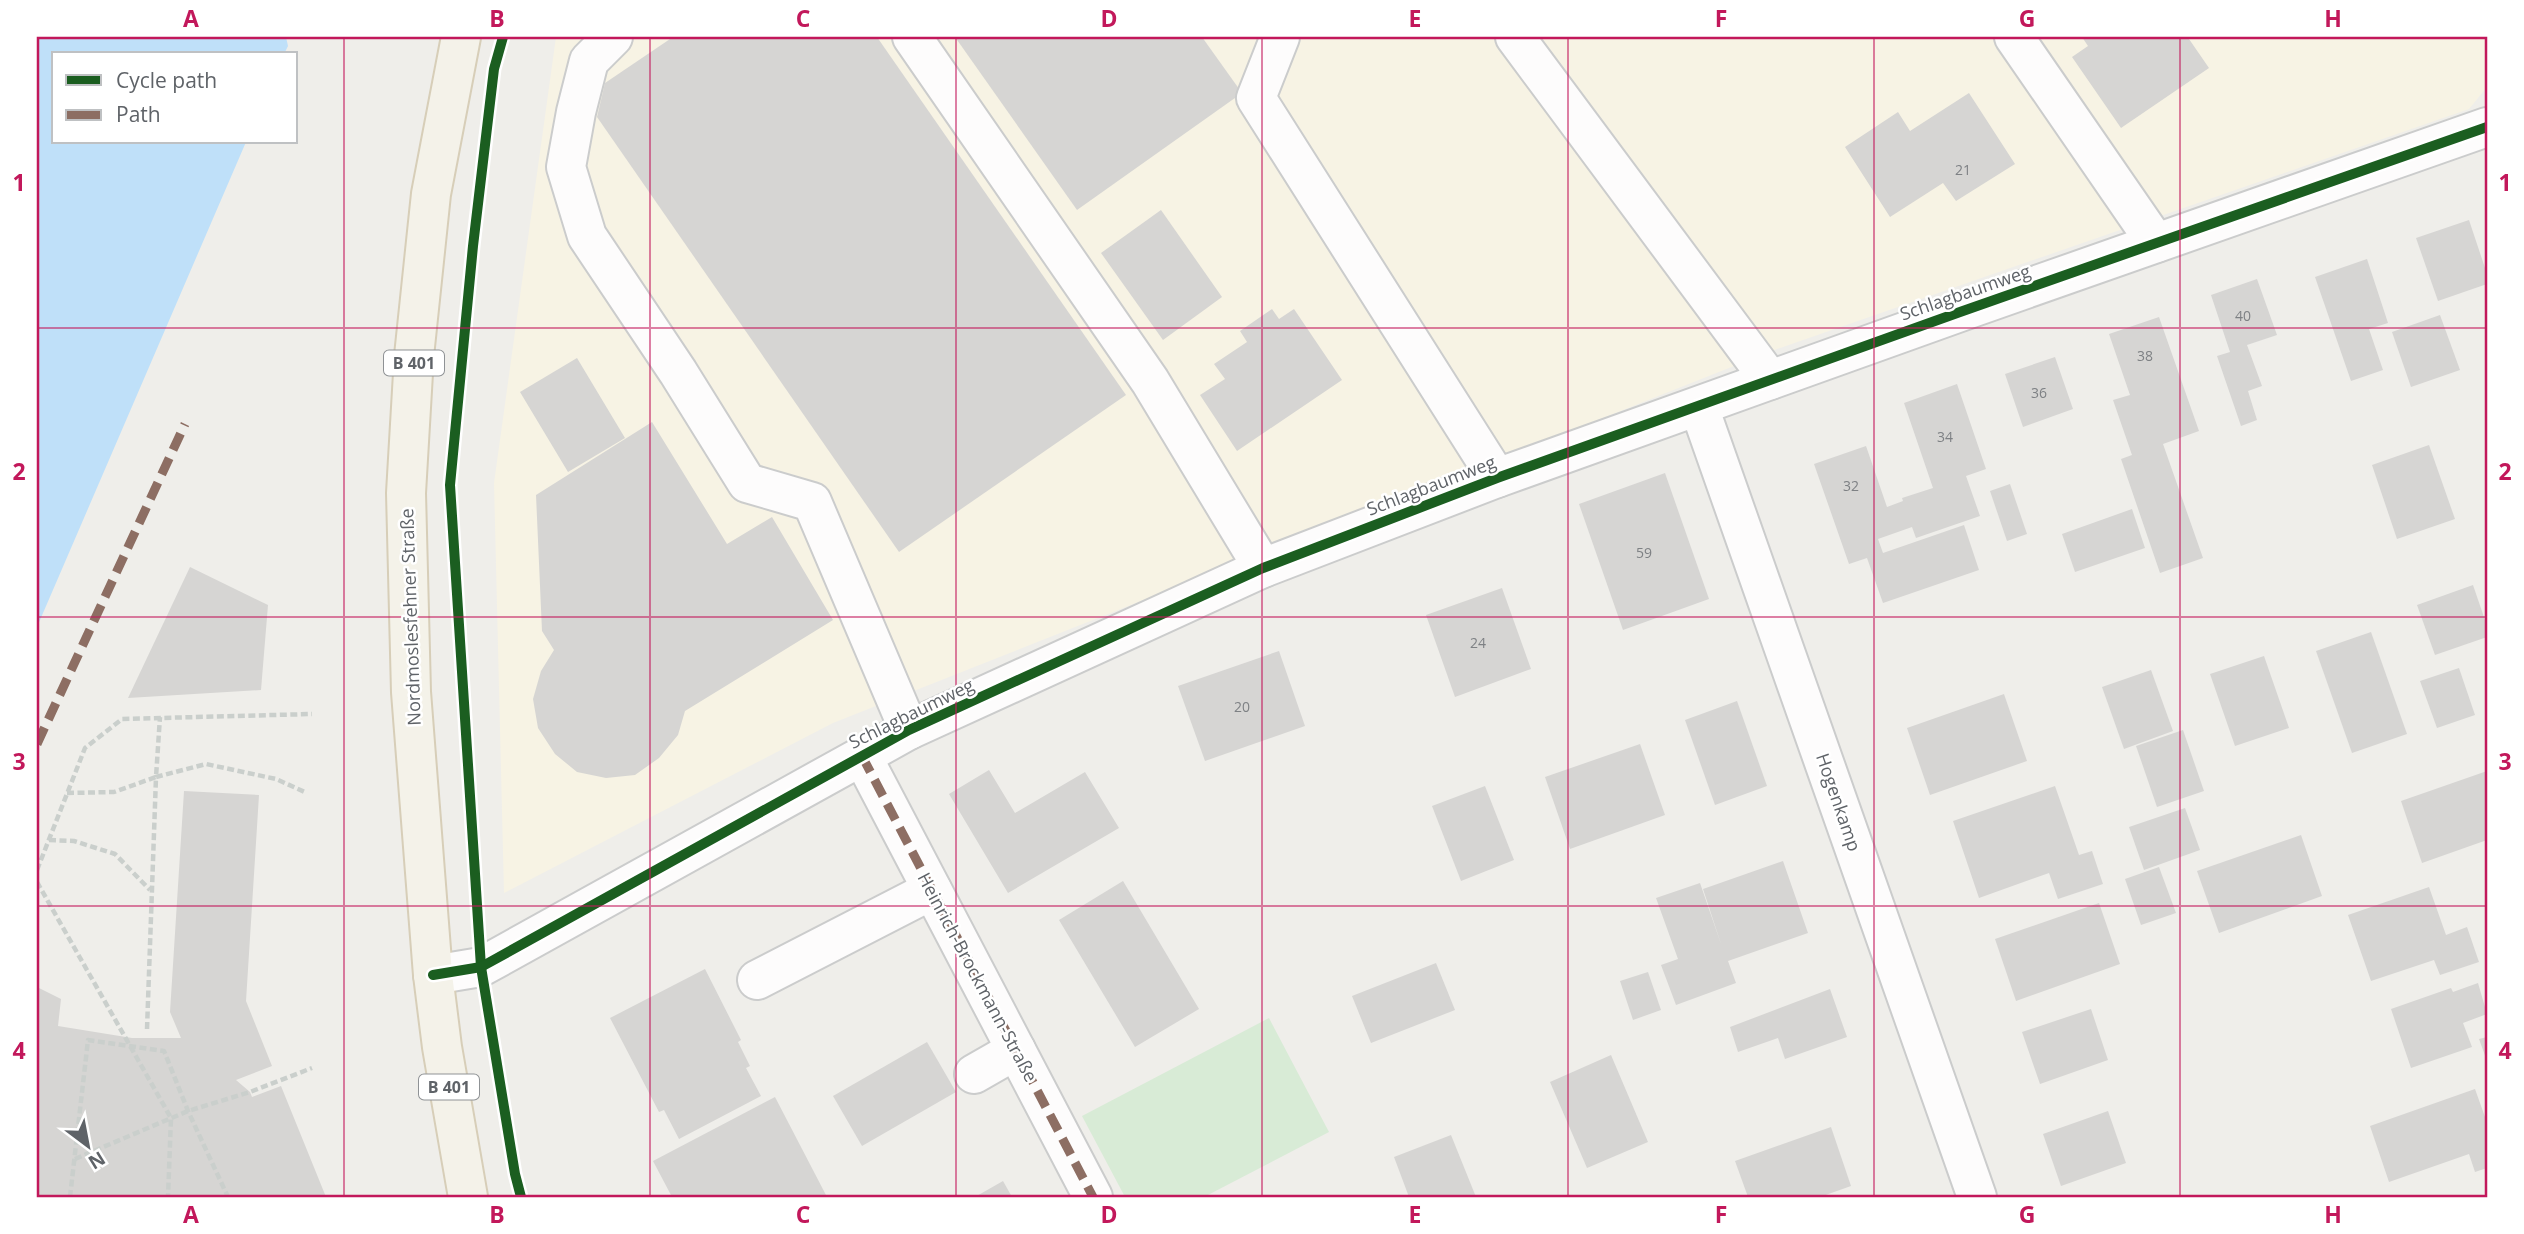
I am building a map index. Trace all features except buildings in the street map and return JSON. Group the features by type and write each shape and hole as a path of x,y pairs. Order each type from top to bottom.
{"main road":[{"name":"Nordmoslesfehner Straße","path":"461,37 431,194 414,356 406,493 411,692 433,975 442,1046 468,1197"}],"street":[{"path":"613,37 589,61 566,167 587,236 678,372 747,482 812,502 909,730"},
{"path":"912,37 1150,381 1263,568"},
{"path":"1280,37 1256,98 1497,478"},
{"path":"1515,37 1770,380"},
{"path":"2014,37 2156,243"},
{"name":"Schlagbaumweg","path":"433,975 481,967 909,730 1263,568 1497,478 1770,380 2487,129"},
{"name":"Hogenkamp","path":"1699,407 1977,1197"},
{"name":"Heinrich-Brockmann-Straße","path":"862,756 1093,1197"},
{"path":"757,980 932,890"},
{"path":"974,1074 1016,1050"}],"path":[{"path":"37,870 85,748 122,719 312,714"},
{"path":"147,1029 150,891 160,717"},
{"path":"67,793 114,792 156,777 206,764 276,779 307,793"},
{"path":"49,839 74,841 115,854 150,891"},
{"path":"37,882 172,1118 168,1197"},
{"path":"70,1197 88,1040 164,1051 188,1111 228,1197"},
{"path":"74,1160 188,1111 250,1092 312,1068"}],"shaded area":[{"path":"556,37 2487,37 2487,87 2469,109 1777,349 833,723 504,893 494,483"}],"green space":[{"path":"1269,1018 1329,1132 1204,1197 1125,1197 1082,1116"}],"water":[{"path":"37,37 286,37 288,46 285,52 52,52 52,144 245,144 37,627"}],"marked path":[{"path":"37,744 185,424"},
{"path":"862,756 1093,1197"}],"cycle path":[{"path":"503,37 494,69 473,246 450,485 481,967 521,1197"},
{"path":"433,975 481,967 909,730 1263,568 1497,478 2487,127"}]}
